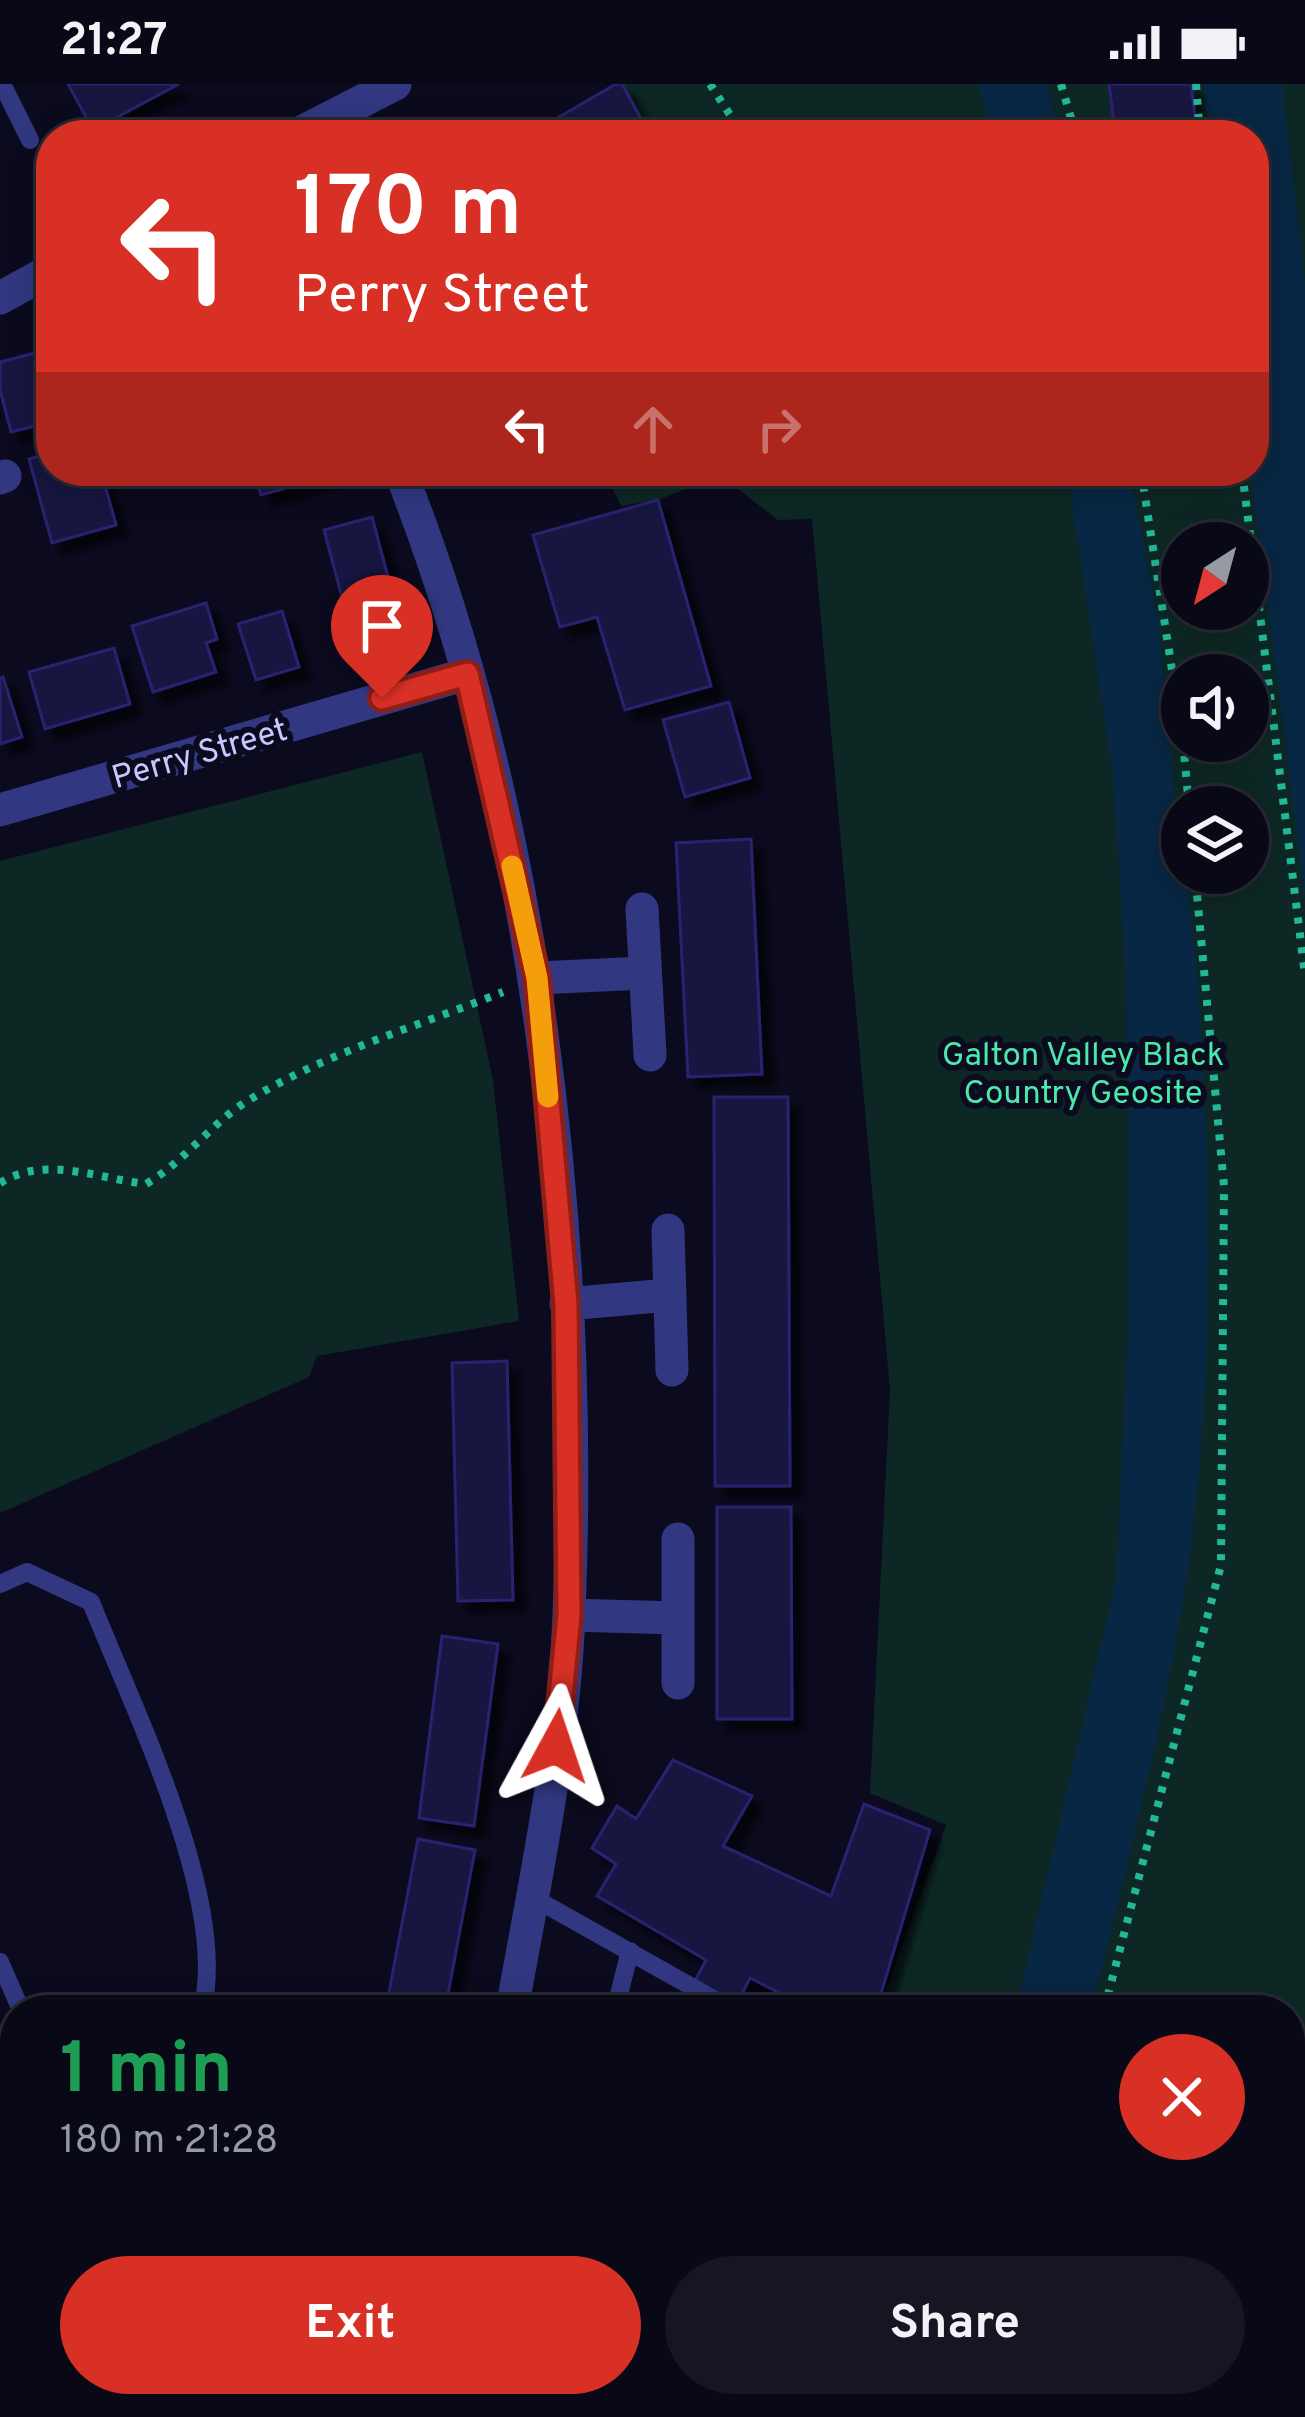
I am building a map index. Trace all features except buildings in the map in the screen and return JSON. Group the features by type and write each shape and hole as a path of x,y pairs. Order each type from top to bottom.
{"street":[{"path":"325,120 395,84"},
{"path":"1,294 36,277"},
{"path":"406,486 433,554 467,674 537,978 566,1304 569,1615 556,1746 515,1995"},
{"name":"Perry Street","path":"0,810 467,674"},
{"path":"642,909 650,1054"},
{"path":"537,978 645,973"},
{"path":"668,1230 671,1370"},
{"path":"566,1304 669,1295"},
{"path":"678,1539 678,1683"},
{"path":"569,1615 678,1618"}],"lane":[{"path":"2,84 30,140"},
{"path":"0,1584 27,1571 91,1602 188,1850 211,1978 206,1995"},
{"path":"532,1897 706,1995"},
{"path":"619,1995 630,1952"},
{"path":"0,1961 15,1995"}],"path":[{"path":"710,84 733,120"},
{"path":"1061,84 1072,120"},
{"path":"1196,84 1199,120"},
{"path":"1143,486 1169,654"},
{"path":"1244,486 1305,975"},
{"path":"1108,1995 1221,1565 1224,1186 1197,894"},
{"path":"0,1184 20,1170 60,1168 146,1184 171,1169 248,1100 285,1079 537,978"}],"green space":[{"name":"Galton Valley Black Country Geosite","path":"622,84 1305,84 1305,1995 884,1995 946,1825 870,1793 890,1390 812,519 778,520 734,486 1269,486 1269,120 642,120"},
{"name":"Galton Valley Black Country Geosite","path":"611,486 693,486 658,500 621,506"},
{"path":"422,752 493,1080 519,1321 317,1356 309,1377 0,1513 0,861"}],"water":[{"path":"978,84 1047,84 1055,120 987,120"},
{"path":"1204,84 1282,84 1305,284 1305,897 1269,618 1269,522 1257,522 1252,486 1269,486 1269,120 1208,120"},
{"path":"1069,486 1132,486 1158,615 1161,762 1172,762 1174,786 1161,786 1161,894 1189,894 1207,1135 1208,1312 1198,1488 1178,1629 1095,1995 1019,1995 1116,1580 1129,1309 1126,980 1113,773"}],"slow traffic":[{"path":"512,866 537,978 548,1097"}],"route":[{"path":"382,698 467,674 537,978 566,1304 569,1615 556,1746"}]}
